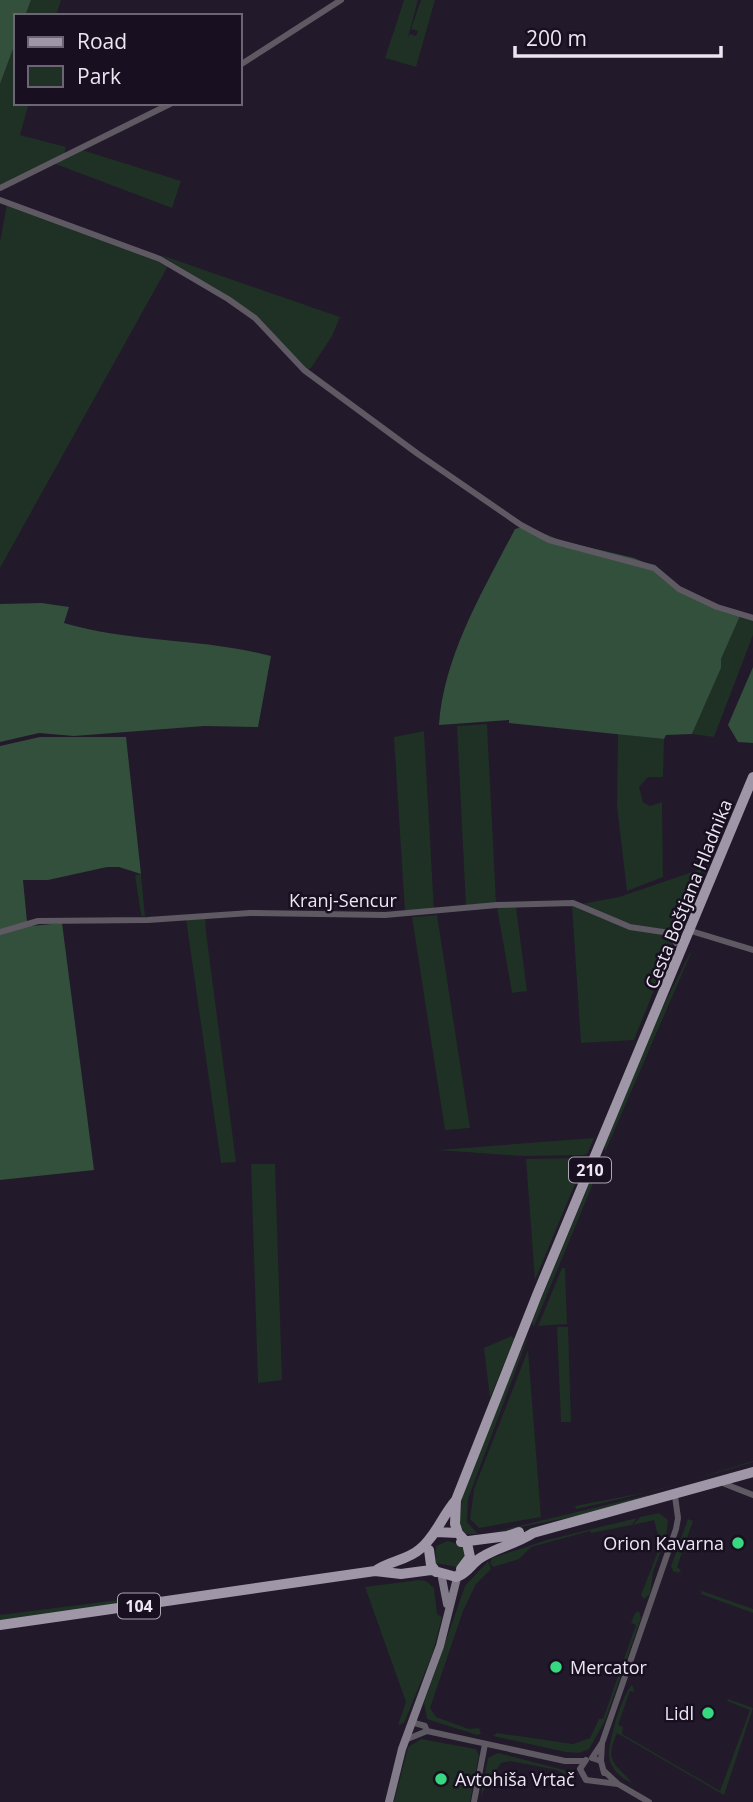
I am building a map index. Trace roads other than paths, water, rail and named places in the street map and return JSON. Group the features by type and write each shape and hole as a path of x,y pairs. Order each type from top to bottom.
{"main road":[{"name":"Cesta Boštjana Hladnika","path":"452,1504 753,777"},
{"path":"449,1610 429,1550 440,1534 483,1540 533,1534 753,1472"},
{"name":"210","path":"440,1534 452,1504"},
{"name":"210","path":"452,1504 455,1524 462,1537"},
{"name":"104","path":"376,1571 419,1551 440,1534"},
{"path":"462,1537 520,1536"},
{"path":"390,1802 405,1740 440,1646 460,1574 470,1557 520,1536"},
{"path":"460,1574 480,1558 520,1536"},
{"path":"462,1537 470,1557"},
{"name":"104","path":"396,1560 422,1556 429,1550"},
{"path":"436,1570 460,1574"},
{"name":"104","path":"0,1625 376,1571 392,1573 436,1570"}],"street":[{"path":"242,64 341,0"},
{"path":"0,188 169,105"},
{"path":"0,200 148,254 228,299 255,318 304,370 348,404 521,525 549,540 653,568 689,594 717,607 753,618"},
{"name":"Kranj-Sencur","path":"0,932 38,921 148,920 250,913 386,915 497,905 573,903 630,927 670,933 676,943"},
{"path":"691,931 753,950"},
{"path":"720,1482 753,1495"},
{"path":"649,1802 618,1784 604,1771 601,1761 602,1743 676,1530 678,1518 675,1496"},
{"path":"411,1722 425,1726 427,1731"},
{"path":"405,1740 427,1731 565,1761 601,1761"},
{"path":"581,1771 602,1743"},
{"path":"474,1802 485,1744"},
{"path":"565,1761 581,1771 586,1780 618,1784"},
{"path":"599,1780 604,1771"}],"place":[{"name":"Orion Kavarna","path":"738,1543"},
{"name":"Mercator","path":"556,1667"},
{"name":"Lidl","path":"708,1713"},
{"name":"Avtohiša Vrtač","path":"441,1779"}]}
